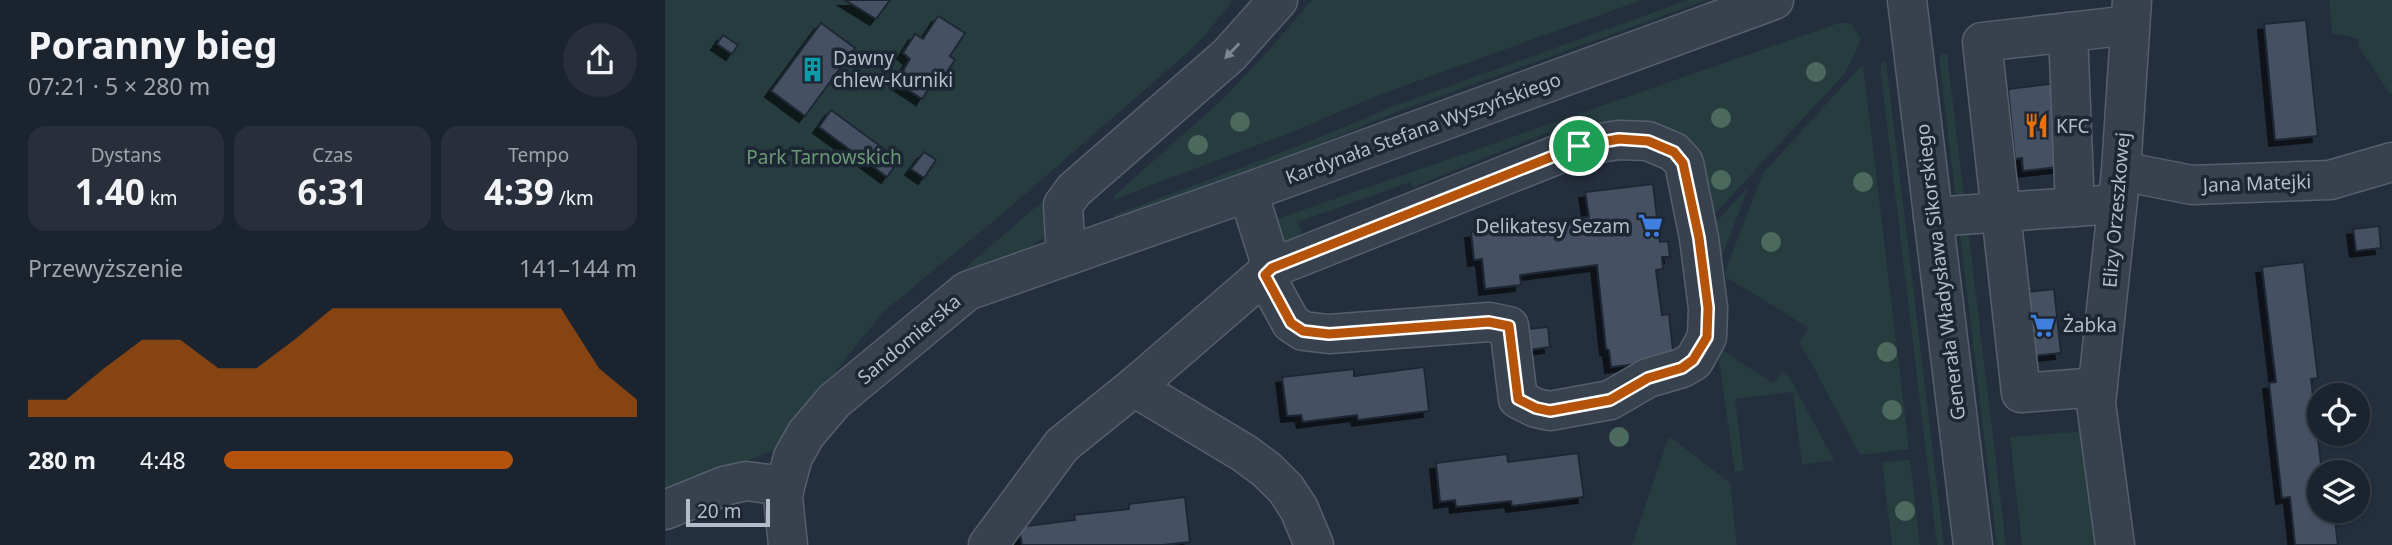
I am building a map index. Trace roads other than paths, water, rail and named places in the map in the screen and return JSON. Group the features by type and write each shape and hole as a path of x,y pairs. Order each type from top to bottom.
{"street":[{"path":"1070,254 1065,239 1063,205 1074,190 1229,55 1278,0"},
{"name":"Kardynała Stefana Wyszyńskiego","path":"1070,254 1774,0"},
{"name":"Generała Władysława Sikorskiego","path":"1907,0 1973,545"},
{"path":"2098,387 2021,393 1982,42 2068,32 2131,12"},
{"name":"Elizy Orzeszkowej","path":"2115,545 2096,402 2119,187 2131,12"},
{"path":"2068,32 2075,207"},
{"path":"988,545 1062,445 1134,387 1268,271 1579,146 1619,139 1648,141 1674,152 1683,163 1699,238 1708,308 1707,337 1693,360 1682,368 1648,378 1610,400 1550,411 1536,408 1518,399 1509,326 1489,322 1329,334 1303,331 1291,323 1268,271 1248,192"},
{"name":"Jana Matejki","path":"1933,218 2075,207 2119,187 2330,180 2392,162"},
{"name":"Sandomierska","path":"785,486 793,457 806,434 834,401 967,291 1070,254"},
{"path":"1134,387 1244,453 1267,470 1286,489 1299,509 1314,545"},
{"path":"665,510 724,486 745,481 785,486 783,497 788,545"}],"place":[{"name":"Dawny chlew-Kurniki","path":"813,69"},
{"name":"KFC","path":"2036,126"},
{"name":"Delikatesy Sezam","path":"1650,226"},
{"name":"Żabka","path":"2043,325"}],"park label":[{"name":"Park Tarnowskich","path":"824,157"}]}
